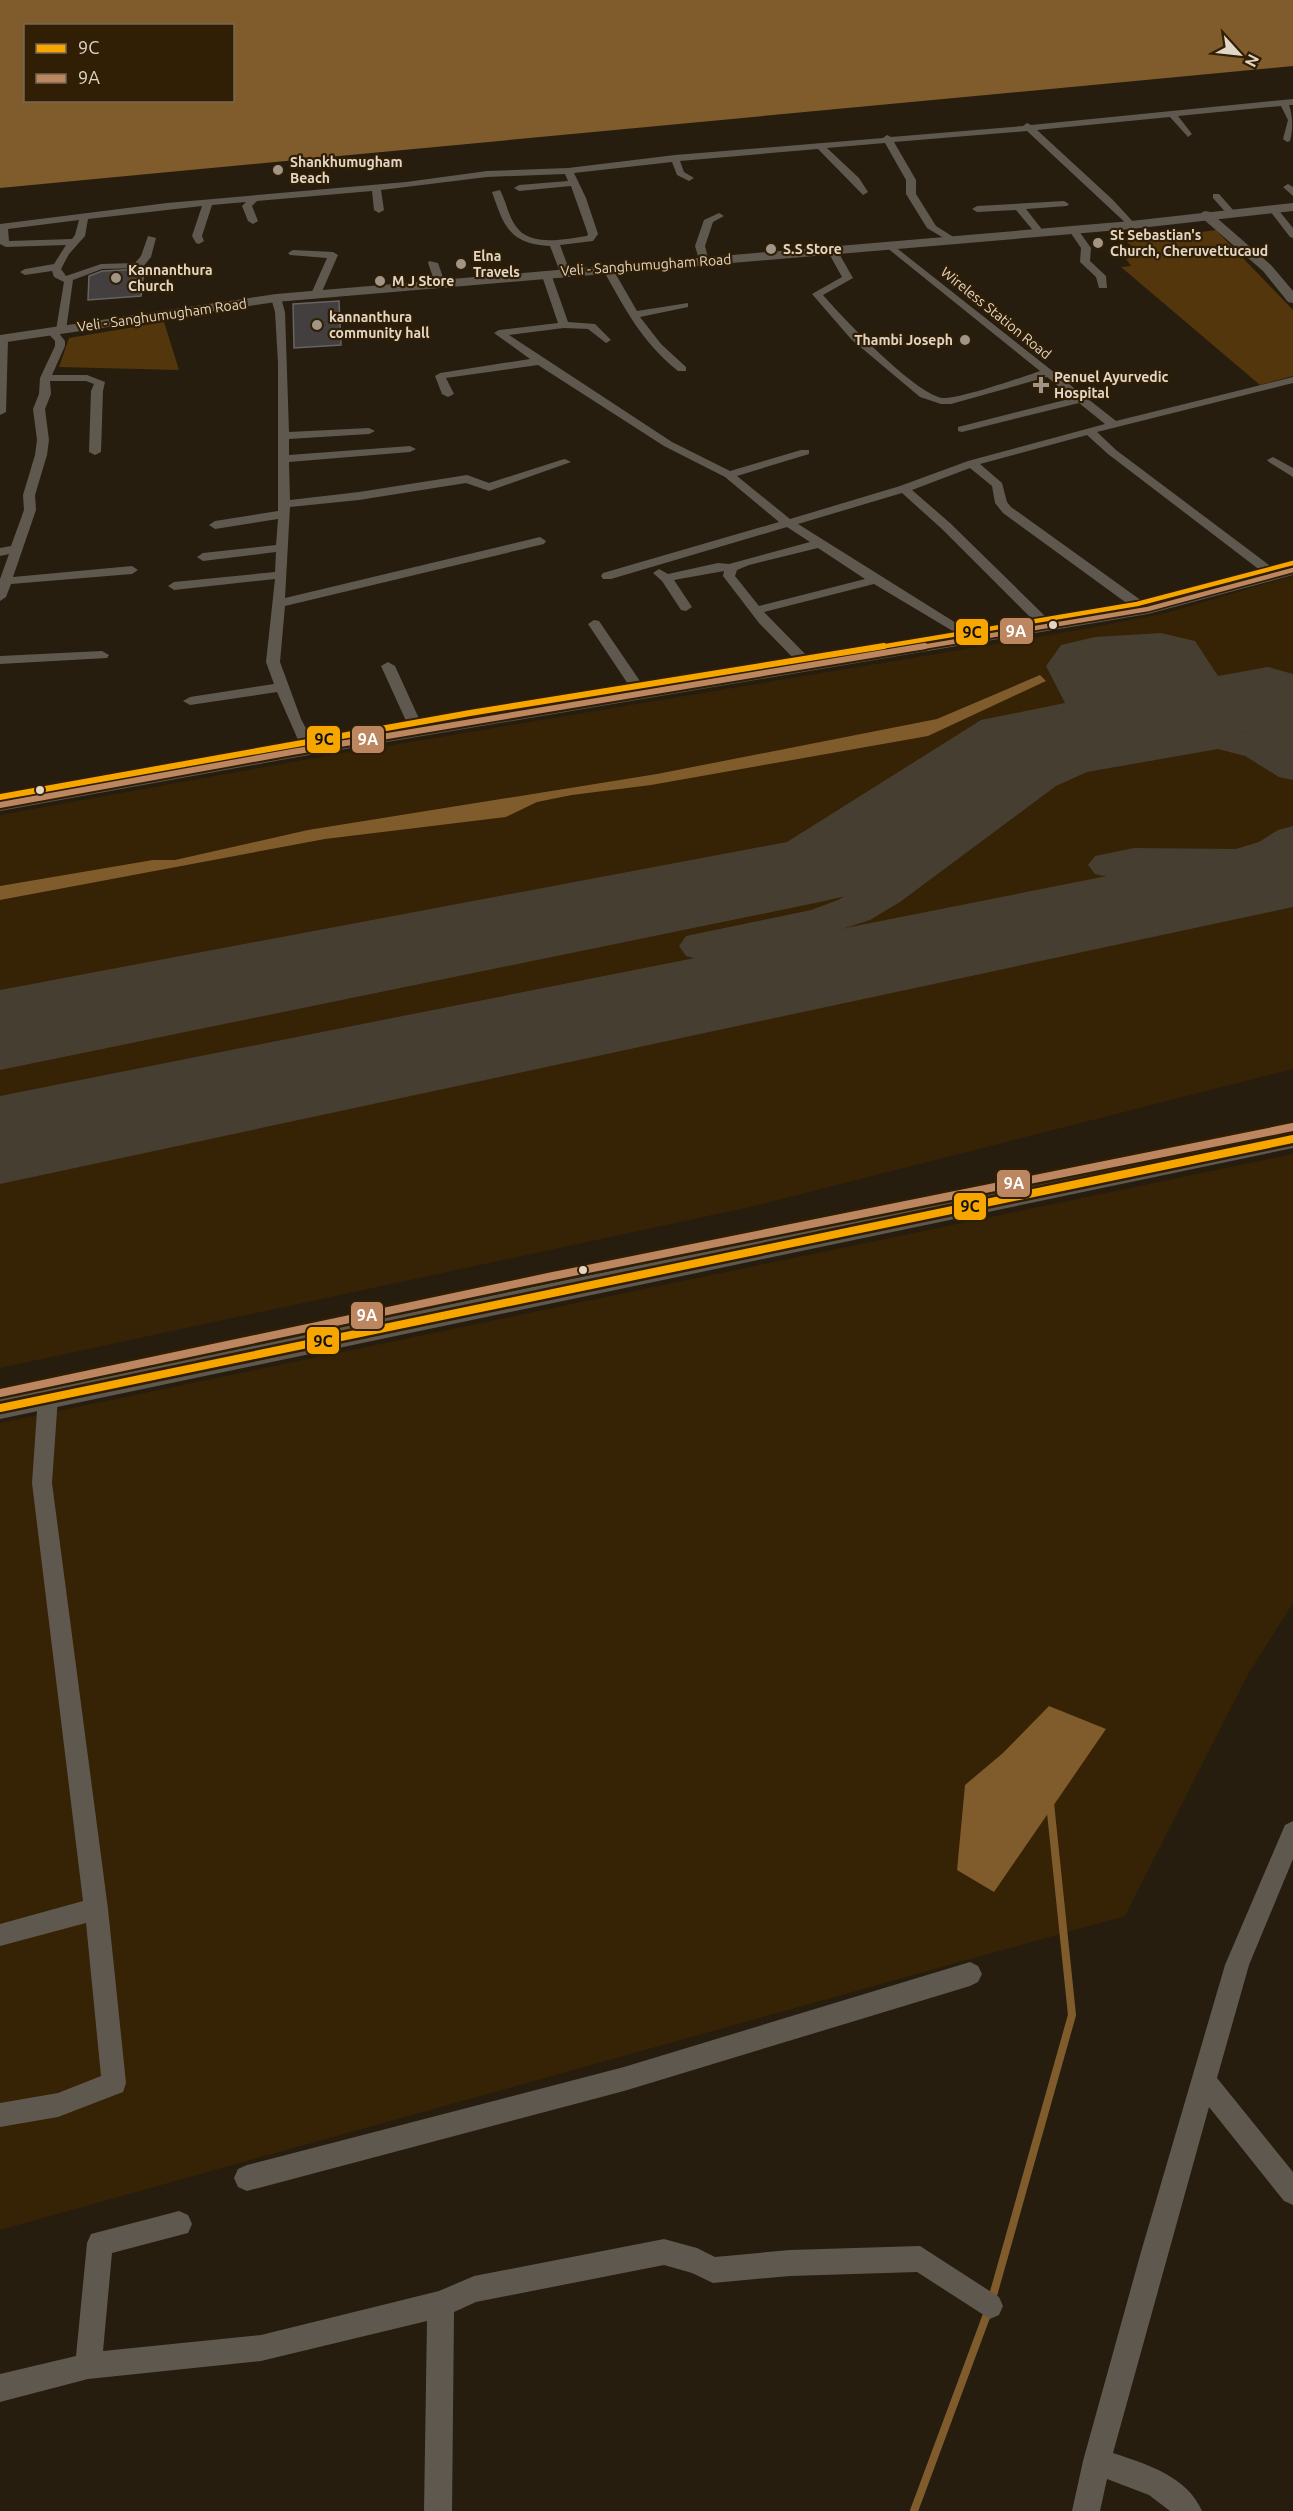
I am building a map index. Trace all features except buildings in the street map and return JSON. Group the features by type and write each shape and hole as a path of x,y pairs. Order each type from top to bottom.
{"main road":[{"name":"Veli - Sanghumugham Road","path":"2,339 276,298 546,273 1131,225 1293,207"},
{"path":"0,797 414,723 1137,604 1293,563"},
{"path":"0,805 315,748 1117,614 1195,598 1293,570"},
{"path":"0,1393 532,1281 1293,1127"},
{"path":"0,1408 1293,1139"}],"street":[{"path":"73,242 9,245 4,243 2,227 255,198 376,188 531,171 568,171 675,158 1027,126 1075,124 1289,102 1292,120 1287,139"},
{"path":"1171,113 1188,134"},
{"path":"1027,126 1110,202 1131,225"},
{"path":"887,138 911,180 911,195 932,228 952,240"},
{"path":"819,145 856,180 863,192"},
{"path":"739,152 752,164"},
{"path":"675,158 680,173 689,178"},
{"path":"497,192 509,227 516,235 532,242 554,243 593,237 581,198 568,171"},
{"path":"519,188 574,183"},
{"path":"376,188 379,210"},
{"path":"1216,196 1231,213"},
{"path":"253,221 248,206 255,198"},
{"path":"199,241 197,236 208,203"},
{"path":"977,209 1064,204"},
{"path":"1019,207 1039,232"},
{"path":"1273,209 1293,235"},
{"path":"1206,215 1267,268 1293,299"},
{"path":"704,261 700,246 709,220 719,216"},
{"path":"0,597 30,510 29,495 43,440 39,409 45,394 45,378 60,346 57,331 69,285 67,279 56,272 56,267 73,242 80,236 84,217"},
{"path":"1073,229 1086,248 1085,262 1101,276 1103,286"},
{"path":"67,279 93,267 119,264 138,266 146,257 152,238"},
{"path":"554,243 565,272"},
{"name":"Wireless Station Road","path":"889,245 1114,425"},
{"path":"832,250 848,278 817,294 855,337 924,395 941,401 951,401 1047,373"},
{"path":"293,253 333,255 316,294"},
{"path":"433,263 440,283"},
{"path":"26,272 56,267"},
{"path":"607,268 632,315 662,354 682,369"},
{"path":"546,273 564,325"},
{"path":"276,298 280,312 283,363 284,509 273,662 306,742"},
{"path":"632,315 684,305"},
{"path":"606,340 591,326 564,325 499,333 668,444 729,475 790,523 876,580 966,633"},
{"path":"0,412 2,339"},
{"path":"447,394 440,376 540,362"},
{"path":"45,378 87,378 100,382 97,391 96,452"},
{"path":"607,576 903,489 972,463 1293,380"},
{"path":"962,429 1081,399"},
{"path":"282,436 369,431"},
{"path":"1089,431 1112,452 1269,571"},
{"path":"282,459 410,449"},
{"path":"729,475 806,452"},
{"path":"1274,460 1293,473"},
{"path":"215,525 284,509 467,479 489,487 565,462"},
{"path":"972,463 998,485 1004,508 1137,604"},
{"path":"903,489 946,526 1042,621"},
{"path":"278,604 540,542"},
{"path":"666,578 718,567 731,568 745,562 822,543"},
{"path":"203,557 282,548"},
{"path":"0,552 18,549"},
{"path":"647,565 666,578 686,607"},
{"path":"731,568 729,576 803,660"},
{"path":"6,581 132,570"},
{"path":"174,586 281,575"},
{"path":"757,610 876,580"},
{"path":"594,624 637,687"},
{"path":"0,660 102,655"},
{"path":"388,666 414,723"},
{"path":"190,701 282,687"},
{"path":"0,2115 58,2105 114,2083 96,1909 42,1483 48,1397"},
{"path":"1086,2511 1097,2461 1237,1965 1293,1832"},
{"path":"0,1935 96,1909"},
{"path":"247,2178 624,2079 970,1974"},
{"path":"1203,2080 1293,2192"},
{"path":"88,2366 100,2243 179,2224"},
{"path":"0,2388 88,2366 261,2348 441,2304 474,2289 664,2252 697,2260 713,2270 790,2263 920,2259 990,2306"},
{"path":"438,2511 441,2304"},
{"path":"1097,2461 1160,2485 1182,2502 1188,2511"}],"shaded area":[{"path":"0,0 1293,0 1293,66 0,188"},
{"path":"1216,230 1293,310 1293,376 1260,385 1121,267 1131,266 1126,259 1141,255 1127,242"},
{"path":"164,322 179,370 59,367 69,338"},
{"path":"1293,576 1293,1069 750,1207 0,1368 0,815 320,757 1079,630 1166,613"},
{"path":"1040,675 1046,681 928,736 651,785 572,795 537,802 506,817 325,839 0,900 0,886 153,860 175,860 308,830 657,774 937,719"},
{"path":"1293,1154 1293,1603 1247,1676 1125,1916 0,2230 0,1423"},
{"path":"1049,1706 1106,1729 994,1892 957,1870 965,1785 1003,1753"}],"waterway":[{"path":"992,2299 1072,2015 1050,1803"},
{"path":"914,2511 989,2309"}],"taxiway":[{"path":"702,946 820,922 854,910 884,892 1041,777 1077,762 1218,737 1259,747 1293,768"},
{"path":"1110,865 1130,861 1198,864 1236,862 1274,851 1293,839"}],"runway":[{"path":"0,1030 820,869 1017,742 1125,723 1095,666 1161,662 1188,711 1268,697 1293,724"},
{"path":"0,1140 1293,873"}],"transit line":[{"name":"9C","path":"0,797 470,713 1077,615 1137,604 1293,563"},
{"name":"9A","path":"0,805 292,752 1148,609 1293,570"},
{"name":"9A","path":"0,1393 553,1276 1293,1127"},
{"name":"9C","path":"0,1408 1293,1139"}],"place":[{"name":"Shankhumugham Beach","path":"278,170"},
{"name":"St Sebastian's Church, Cheruvettucaud","path":"1098,243"},
{"name":"S.S Store","path":"771,249"},
{"name":"Elna Travels","path":"461,264"},
{"name":"Kannanthura Church","path":"116,278"},
{"name":"M J Store","path":"380,281"},
{"name":"kannanthura community hall","path":"317,325"},
{"name":"Thambi Joseph","path":"965,340"},
{"name":"Penuel Ayurvedic Hospital","path":"1041,385"}]}
